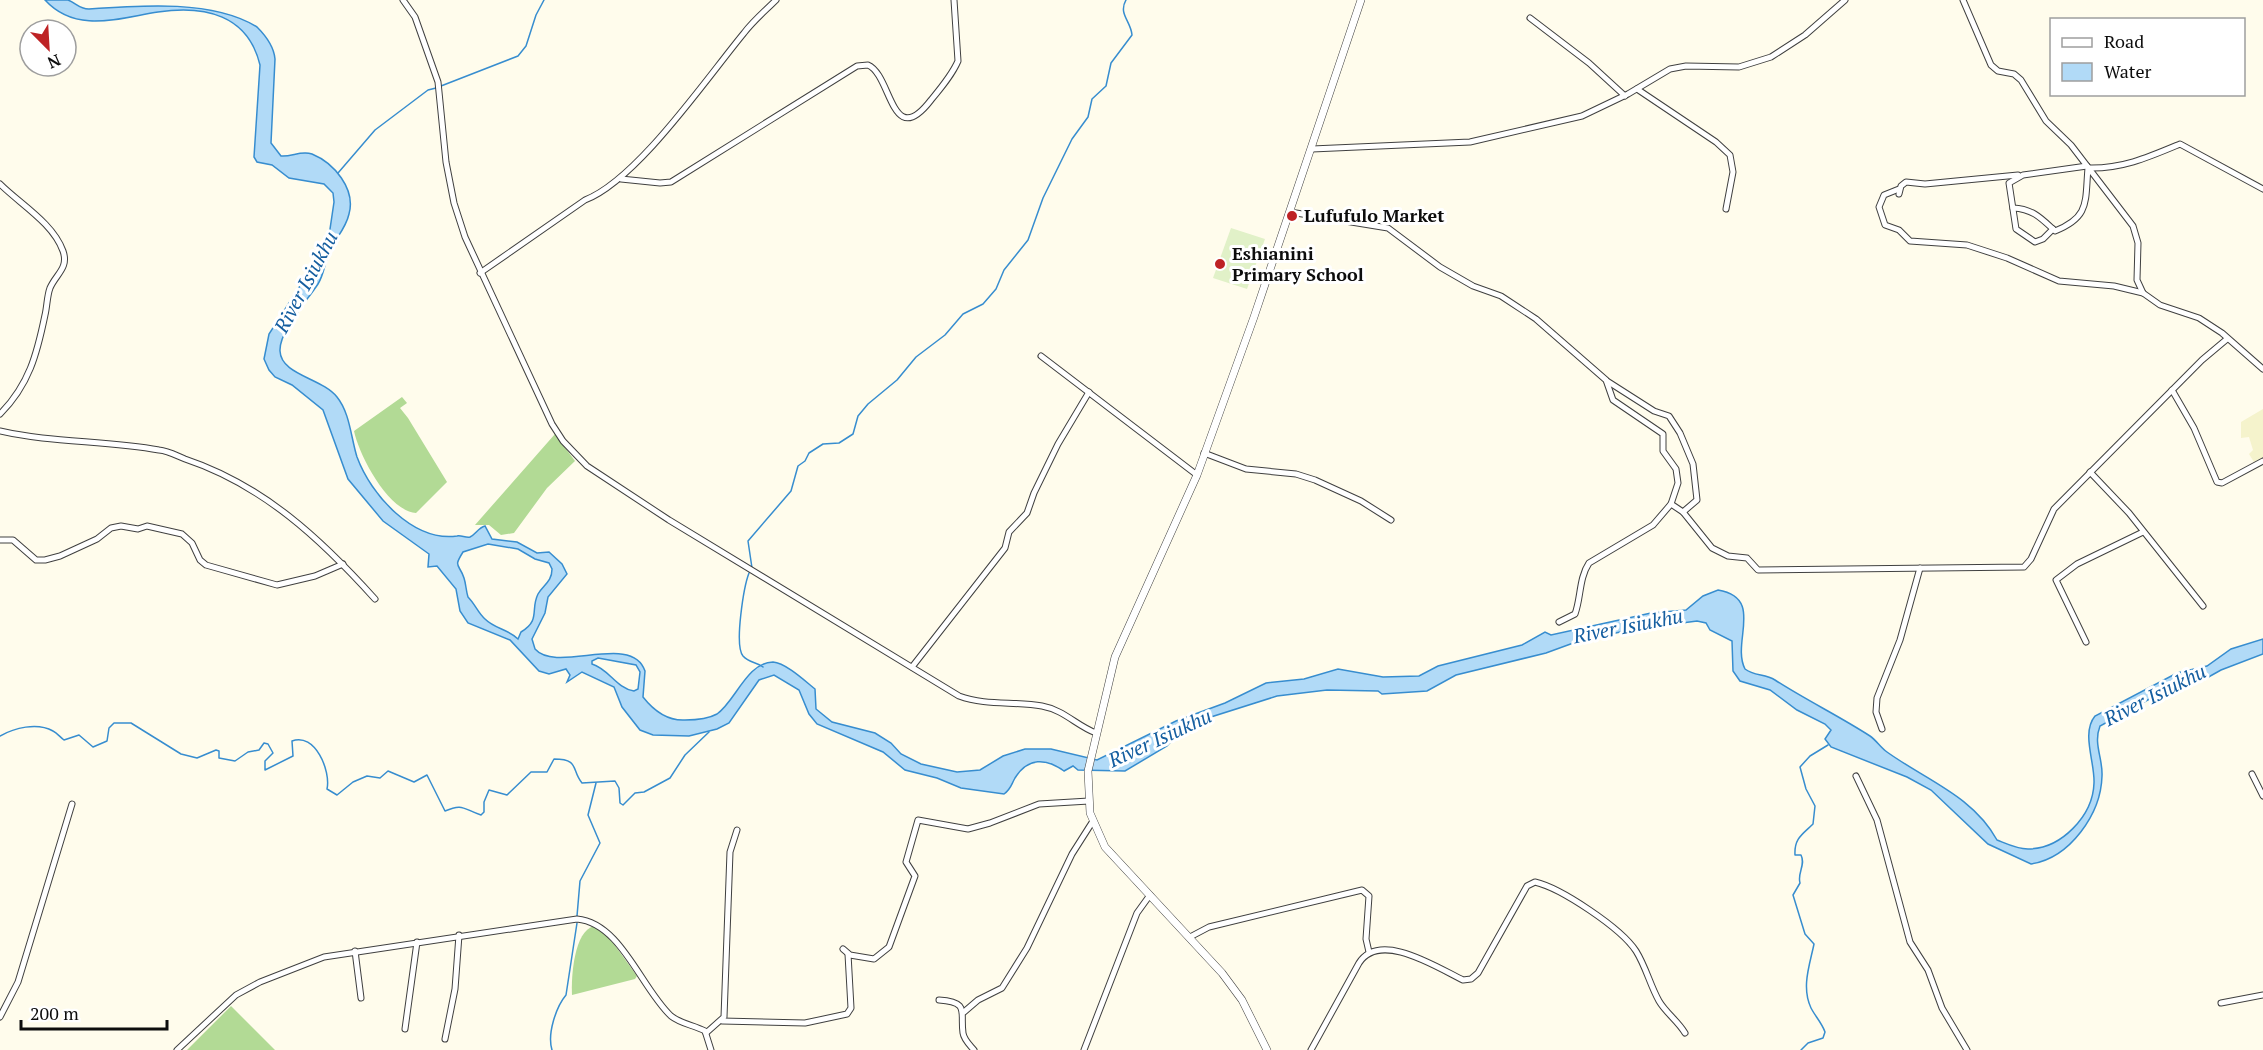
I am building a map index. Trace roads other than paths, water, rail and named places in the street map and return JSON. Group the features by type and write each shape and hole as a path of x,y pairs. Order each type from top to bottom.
{"street":[{"path":"403,0 415,17 438,82 446,162 454,203 480,273 552,424 578,459 717,550 970,700 1050,708 1063,713 1096,733"},
{"path":"480,273 621,178 666,128 751,24 776,0"},
{"path":"621,178 660,183 671,182 857,66 868,65 878,72 894,109 900,115 910,116 920,112 958,61 954,0"},
{"path":"1267,1050 1238,994 1190,937 1108,852 1093,822 1089,801 1088,771 1115,657 1197,475 1312,149 1360,0"},
{"path":"1312,149 1470,142 1582,116 1679,67 1739,67 1771,57 1805,35 1845,0"},
{"path":"1963,0 1991,66 1998,71 2014,74 2021,80 2046,121 2063,136 2133,226 2138,243 2137,280 2143,293"},
{"path":"1530,18 1589,63 1625,96"},
{"path":"1637,89 1716,142 1730,155 1733,172 1726,209"},
{"path":"2263,189 2180,144 2146,159 2111,169 2087,167 1925,184 1906,182 1899,191 1884,195 1879,207 1885,225 1899,230 1910,241 1966,245 2007,258 2059,281 2143,293 2160,305 2199,318 2263,369"},
{"path":"2013,208 2026,209 2038,215 2055,231 2066,227 2078,220 2083,213 2087,167"},
{"path":"2028,174 2018,176 2009,183 2016,229 2035,242 2043,239 2053,229"},
{"path":"0,184 48,227 59,242 65,260 62,270 50,288 40,342 27,380 16,398 0,414"},
{"path":"1290,212 1388,228 1458,278 1501,296 1519,307 1606,380 1654,411 1669,416 1680,433 1693,464 1697,500 1683,512"},
{"path":"2127,289 2137,280"},
{"path":"1671,504 1683,512 1712,548 1728,556 1747,558 1758,570 1920,567 2013,570 2024,567 2031,560 2054,509 2172,390 2227,339"},
{"path":"1041,356 1197,475"},
{"path":"1558,622 1575,614 1581,598 1584,571 1589,563 1659,521 1671,504 1678,483 1676,469 1663,451 1663,434 1634,417 1613,400 1606,380"},
{"path":"2172,390 2194,428 2217,482 2222,483 2263,461"},
{"path":"912,667 1005,548 1008,532 1028,513 1034,493 1058,444 1089,392"},
{"path":"0,430 32,437 114,442 163,450 214,468 280,508 316,536 375,599"},
{"path":"1204,453 1246,469 1296,474 1315,480 1351,496 1391,520"},
{"path":"2090,472 2144,532 2202,606"},
{"path":"0,540 13,540 39,561 60,556 117,527 138,530 147,526 172,530 190,540 200,560 206,565 277,585 315,576 343,564"},
{"path":"2086,642 2056,580 2077,564 2144,532"},
{"path":"1882,729 1876,712 1877,698 1900,640 1920,567"},
{"path":"2252,774 2263,796"},
{"path":"1856,776 1874,811 1907,936 1931,975 1950,1024 1967,1050"},
{"path":"843,949 848,954 874,959 889,947 915,876 906,862 918,820 968,829 1039,804 1089,801"},
{"path":"0,1017 18,982 72,804"},
{"path":"974,1050 963,1035 964,1012 978,999 1002,988 1027,948 1072,854 1093,822"},
{"path":"722,1021 730,852 737,830"},
{"path":"1311,1050 1359,963 1369,952 1384,949 1407,954 1469,980 1478,973 1527,886 1538,883 1584,907 1622,935 1639,958 1660,1003 1679,1022 1685,1033"},
{"path":"1190,937 1200,930 1270,910 1364,890 1370,896 1366,939 1369,952"},
{"path":"1083,1050 1137,913 1150,895"},
{"path":"177,1050 228,1002 248,988 324,957 573,919 594,922 606,930 669,1014 706,1033 711,1050"},
{"path":"445,1039 455,989 459,935"},
{"path":"405,1029 417,942"},
{"path":"355,951 361,998"},
{"path":"706,1033 722,1021 805,1023 847,1014 851,1008 848,954"},
{"path":"2221,1003 2263,995"},
{"path":"939,1000 954,1002 964,1012"}],"water":[{"name":"River Isiukhu","path":"45,0 68,0 86,9 132,6 199,8 240,18 260,30 271,46 275,59 271,143 281,156 308,153 328,164 346,186 350,205 348,219 330,250 320,280 284,334 280,351 282,359 287,366 322,385 337,397 347,418 357,457 372,486 396,513 410,524 425,532 441,536 468,537 485,526 492,539 517,542 537,553 549,552 562,564 567,574 548,597 545,613 532,639 535,649 546,656 560,658 610,653 625,655 637,660 645,671 643,697 656,711 672,719 697,719 717,714 756,668 773,662 789,669 815,689 816,709 832,722 875,733 891,743 901,754 921,764 957,772 980,770 1003,756 1025,749 1051,749 1097,760 1176,721 1225,703 1266,683 1304,679 1338,669 1383,677 1419,676 1438,666 1522,645 1545,632 1551,635 1651,613 1686,610 1703,596 1718,590 1732,595 1740,602 1744,611 1741,646 1745,669 1775,680 1870,736 1887,752 1962,800 1987,825 1997,840 2028,849 2040,848 2063,837 2073,828 2088,807 2094,783 2089,731 2095,716 2177,673 2207,666 2231,649 2263,639 2263,654 2221,670 2205,679 2155,696 2100,726 2098,745 2102,776 2096,805 2089,819 2070,844 2045,860 2031,864 1988,844 1931,790 1907,777 1831,747 1825,739 1831,730 1825,724 1797,710 1770,690 1740,681 1733,671 1732,641 1710,630 1706,623 1697,621 1629,630 1576,642 1546,653 1456,675 1427,691 1382,694 1378,691 1327,690 1277,696 1192,723 1183,728 1167,746 1125,771 1078,770 1073,766 1064,771 1044,762 1031,763 1020,771 1010,789 1004,794 961,788 937,778 905,770 883,752 817,724 809,714 799,690 774,675 759,680 729,723 717,729 689,736 653,735 640,730 622,707 614,687 582,672 567,682 570,675 566,669 549,674 539,671 510,640 468,623 460,611 456,589 437,566 428,567 429,554 383,521 348,479 323,410 292,385 275,377 269,370 264,359 269,334 311,269 330,229 334,202 333,193 324,184 289,178 272,165 257,162 254,157 260,65 246,35 235,24 222,17 192,10 175,10 98,21 70,17 57,11","holes":["488,544 518,549 535,559 549,563 552,569 549,580 538,594 533,619 518,639 480,614 468,597 464,578 458,565 463,552","598,658 636,665 640,672 638,689 634,691 622,686 598,666 592,664 592,661"]}],"waterway":[{"path":"441,86 518,56 526,46 536,15 544,0"},
{"path":"752,568 748,541 791,491 798,466 805,461 809,453 823,444 839,443 853,434 858,416 868,404 897,380 916,357 945,335 963,314 983,304 996,289 1004,270 1028,240 1043,198 1072,139 1088,117 1092,99 1106,86 1111,63 1132,35 1123,9 1126,0"},
{"path":"338,173 375,130 428,90 436,88"},
{"path":"749,573 741,615 740,650 745,658 763,667"},
{"path":"0,736 19,729 40,727 53,731 64,740 79,735 93,747 107,741 109,728 114,723 131,723 181,754 197,758 216,750 219,751 219,758 235,761 248,752 259,750 264,743 268,744 273,753 265,761 265,770 293,756 292,741 300,740 308,742 320,755 328,781 327,789 337,795 353,782 367,776 380,778 388,771 414,782 427,775 445,811 460,807 481,815 484,812 484,802 489,790 507,795 531,772 547,772 554,759 562,759 571,763 582,783 615,781 619,788 620,803 623,805 635,793 644,792 670,778 685,755 709,732"},
{"path":"1801,1050 1808,1043 1823,1038 1825,1032 1808,1000 1806,984 1814,944 1805,934 1793,895 1800,883 1803,862 1801,855 1795,855 1796,844 1813,824 1815,806 1806,789 1800,767 1810,756 1828,745"},
{"path":"577,916 580,881 600,843 588,815 596,783"},
{"path":"552,1050 552,1029 556,1013 566,995 577,923"}],"place":[{"name":"Lufufulo Market","path":"1292,216"},
{"name":"Eshianini Primary School","path":"1220,264"}]}
